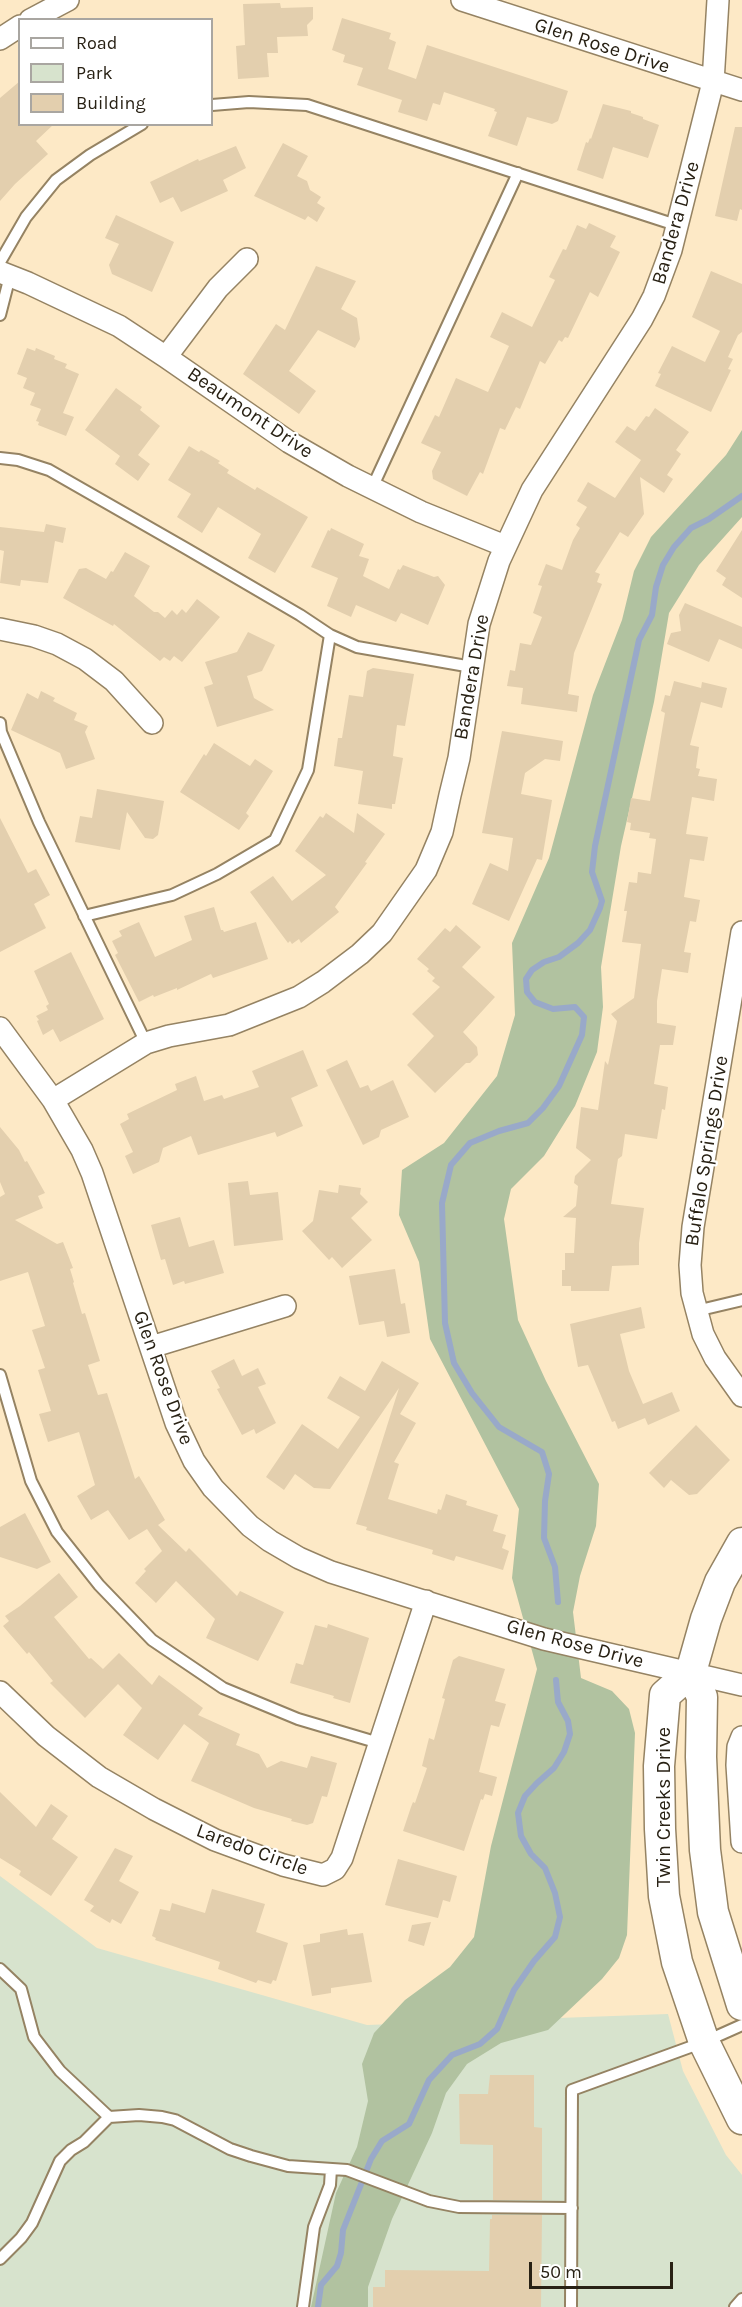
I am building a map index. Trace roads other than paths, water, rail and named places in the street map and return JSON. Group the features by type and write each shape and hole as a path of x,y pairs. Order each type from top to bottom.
{"street":[{"path":"34,18 68,0"},
{"name":"Glen Rose Drive","path":"462,0 742,90"},
{"name":"Bandera Drive","path":"53,1100 146,1044 169,1036 229,1024 299,997 360,954 382,933 426,870 442,832 459,758 479,624 505,546 547,464 642,319 663,274 679,226 713,82 718,0"},
{"path":"0,39 18,27"},
{"path":"166,357 218,288 247,259"},
{"name":"Beaumont Drive","path":"4,270 119,326 289,442 372,488 421,512 505,546"},
{"path":"0,629 34,636 57,644 86,659 114,681 152,723"},
{"name":"Buffalo Springs Drive","path":"742,932 734,1026 693,1227 690,1265 696,1311 703,1334 715,1358 742,1396"},
{"name":"Glen Rose Drive","path":"0,1028 53,1100 82,1150 93,1173 176,1423 194,1461 213,1488 234,1511 270,1541 299,1558 332,1572 544,1639 742,1685"},
{"path":"151,1347 285,1306"},
{"path":"691,1672 706,1619 720,1582 742,1543"},
{"name":"Laredo Circle","path":"0,1692 46,1736 99,1777 154,1809 216,1840 284,1865 317,1874 330,1873 340,1864 426,1601"},
{"name":"Twin Creeks Drive","path":"742,2005 713,1912 705,1839 701,1757 702,1697 691,1672 665,1695 659,1766 664,1896 670,1930 687,1994 704,2042 742,2119"},
{"path":"742,1737 738,1747 737,1765 742,1842"}],"lane":[{"path":"213,105 249,102 307,105 679,226"},
{"path":"0,315 4,270 26,217 56,180 90,155 139,126"},
{"path":"372,488 518,173"},
{"path":"0,458 18,460 48,470 188,549 330,635 357,647 472,667"},
{"path":"84,916 171,895 217,874 275,840 308,770 330,635"},
{"path":"0,723 1,732 39,822 146,1044"},
{"path":"696,1311 742,1300"},
{"path":"0,1375 31,1481 57,1532 99,1585 152,1640 223,1688 298,1719 379,1743"},
{"path":"0,1969 21,1989 34,2037 60,2071 110,2117"},
{"path":"571,2307 572,2090 704,2042 742,2025"},
{"path":"0,2259 32,2223 60,2160 91,2136 110,2117 139,2115 175,2120 230,2149 251,2156 288,2166 347,2170 429,2201 459,2207 572,2208"},
{"path":"303,2307 314,2227 330,2185 331,2169"},
{"path":"735,2307 742,2299"}],"waterway":[{"path":"558,1602 555,1567 544,1538 545,1501 549,1474 542,1452 499,1427 472,1393 454,1363 445,1323 442,1203 451,1165 470,1143 499,1131 528,1123 543,1108 559,1086 582,1035 584,1017 575,1007 553,1009 535,1002 527,992 526,979 532,970 544,962 559,957 578,943 590,930 600,908 602,901 592,872 595,846 639,640 652,615 656,587 663,565 674,547 691,528 709,519 742,496"},
{"path":"318,2307 321,2285 337,2266 341,2253 343,2230 371,2159 382,2141 409,2124 429,2080 452,2055 480,2044 497,2029 514,1990 534,1961 555,1937 560,1917 555,1893 545,1868 531,1854 521,1836 518,1813 525,1796 554,1768 564,1752 570,1734 568,1721 558,1702 556,1680"}]}
